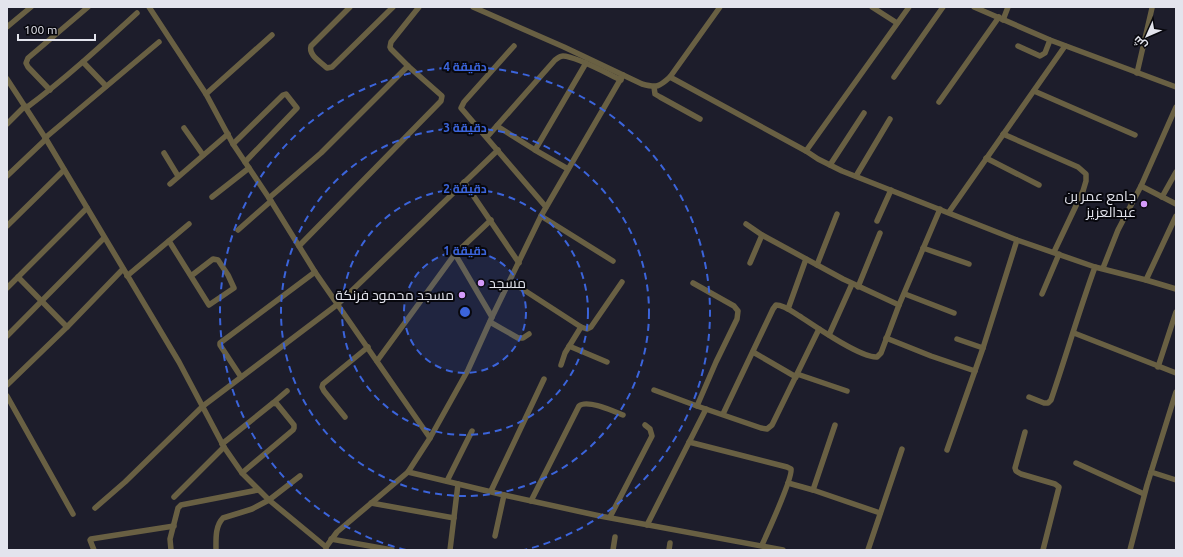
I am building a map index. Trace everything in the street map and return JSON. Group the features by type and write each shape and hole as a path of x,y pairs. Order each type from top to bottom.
{"street":[{"path":"7,27 31,7"},
{"path":"50,90 28,67 26,63 28,58 88,7"},
{"path":"149,7 206,94 233,144 315,272 430,438"},
{"path":"350,7 311,46 310,49 312,54 327,68 332,67 393,7"},
{"path":"299,246 441,100 442,96 408,66 390,47 391,42 419,7"},
{"path":"487,137 555,60 561,56 566,56 622,78 642,84 654,87 662,85 670,77 720,7"},
{"path":"872,7 897,23"},
{"path":"806,151 909,7"},
{"path":"894,77 943,7"},
{"path":"974,7 1065,46 1176,87"},
{"path":"939,102 1001,19 1008,7"},
{"path":"477,8 564,46 622,78"},
{"path":"1137,73 1152,8"},
{"path":"7,124 26,107 50,90 84,62 137,13"},
{"path":"206,94 272,35"},
{"path":"1018,46 1040,56 1043,55 1050,40"},
{"path":"7,176 45,139 159,42"},
{"path":"514,46 462,106 462,110 487,137 546,207"},
{"path":"949,212 1065,46"},
{"path":"84,62 106,86"},
{"path":"535,150 586,63"},
{"path":"238,230 321,153 408,66"},
{"path":"670,77 806,151 818,160 856,176 1017,240 1095,267 1176,289"},
{"path":"7,78 26,107 179,362 223,445 242,473 268,500 326,548 331,539 408,472 430,438 468,370 541,216 622,78"},
{"path":"654,87 655,94 660,98 700,119"},
{"path":"1034,90 1135,135"},
{"path":"233,144 283,95 286,94 297,108 245,162"},
{"path":"1103,268 1118,230 1141,186 1176,107"},
{"path":"830,165 864,113"},
{"path":"856,176 890,119"},
{"path":"497,126 568,169"},
{"path":"184,128 203,155"},
{"path":"170,184 228,134"},
{"path":"1003,134 1078,167 1086,174 1086,181 1083,191 1056,253 1042,294"},
{"path":"95,508 125,482 203,406 338,304 498,150"},
{"path":"164,153 178,176"},
{"path":"986,158 1039,185"},
{"path":"212,197 249,168"},
{"path":"7,226 64,170"},
{"path":"1162,197 1176,172"},
{"path":"464,182 519,263"},
{"path":"1141,186 1176,204"},
{"path":"877,221 891,190"},
{"path":"7,288 87,208"},
{"path":"723,414 773,308 776,305 780,305 788,309 829,336 867,356 877,357 881,353 899,305 940,209"},
{"path":"817,265 837,214"},
{"path":"541,216 613,261"},
{"path":"1146,280 1176,216"},
{"path":"377,361 455,254 491,220"},
{"path":"127,276 189,224"},
{"path":"746,224 762,236 852,284 899,305"},
{"path":"858,287 880,233"},
{"path":"750,263 762,236"},
{"path":"7,336 104,238"},
{"path":"948,450 983,348 1017,240"},
{"path":"169,241 209,305 234,288 228,275 216,259 213,259 191,276"},
{"path":"923,248 969,264"},
{"path":"455,254 491,319 518,338 523,338 529,334"},
{"path":"788,309 806,259"},
{"path":"1029,397 1044,403 1048,403 1051,400 1095,267"},
{"path":"7,386 67,327 123,268"},
{"path":"241,377 220,343 315,272"},
{"path":"18,277 67,327"},
{"path":"510,280 581,327 587,329 591,328 622,282"},
{"path":"693,283 734,306 738,311 737,319 697,406"},
{"path":"829,336 852,284"},
{"path":"904,294 954,313"},
{"path":"1158,366 1174,323 1176,312"},
{"path":"562,365 565,353 581,327"},
{"path":"654,390 767,429 772,425 819,329"},
{"path":"1074,334 1176,373"},
{"path":"886,338 931,356 975,371"},
{"path":"957,339 983,348"},
{"path":"569,346 607,362"},
{"path":"345,417 322,387 323,384 368,347"},
{"path":"753,352 797,375 847,391"},
{"path":"491,491 544,379"},
{"path":"174,497 223,445 287,391"},
{"path":"1130,550 1144,494 1176,392"},
{"path":"7,396 73,514"},
{"path":"242,473 294,428 294,425 277,404 273,404"},
{"path":"531,501 581,404 588,404 623,415"},
{"path":"647,525 706,409"},
{"path":"610,517 652,436 650,429 645,424"},
{"path":"813,490 835,424"},
{"path":"447,481 472,431"},
{"path":"1025,432 1015,468 1016,471 1021,474 1056,484 1059,487 1043,550"},
{"path":"689,442 791,469 792,472 788,483 762,546"},
{"path":"868,550 902,449"},
{"path":"1076,463 1144,494"},
{"path":"408,472 531,501 647,525 783,550"},
{"path":"1151,472 1176,480"},
{"path":"216,550 219,521 223,518 252,509 268,500 300,476"},
{"path":"788,483 880,513"},
{"path":"450,550 458,484"},
{"path":"171,550 170,539 178,508 181,505 258,490"},
{"path":"495,536 504,495"},
{"path":"371,503 454,518"},
{"path":"94,550 90,542 91,539 174,526"},
{"path":"613,550 615,537"},
{"path":"331,539 392,550"},
{"path":"669,550 670,543"}],"place":[{"name":"جامع عمر بن عبدالعزيز","path":"1144,204"},
{"name":"مسجد","path":"481,283"},
{"name":"مسجد محمود فرنكة","path":"462,295"}]}
